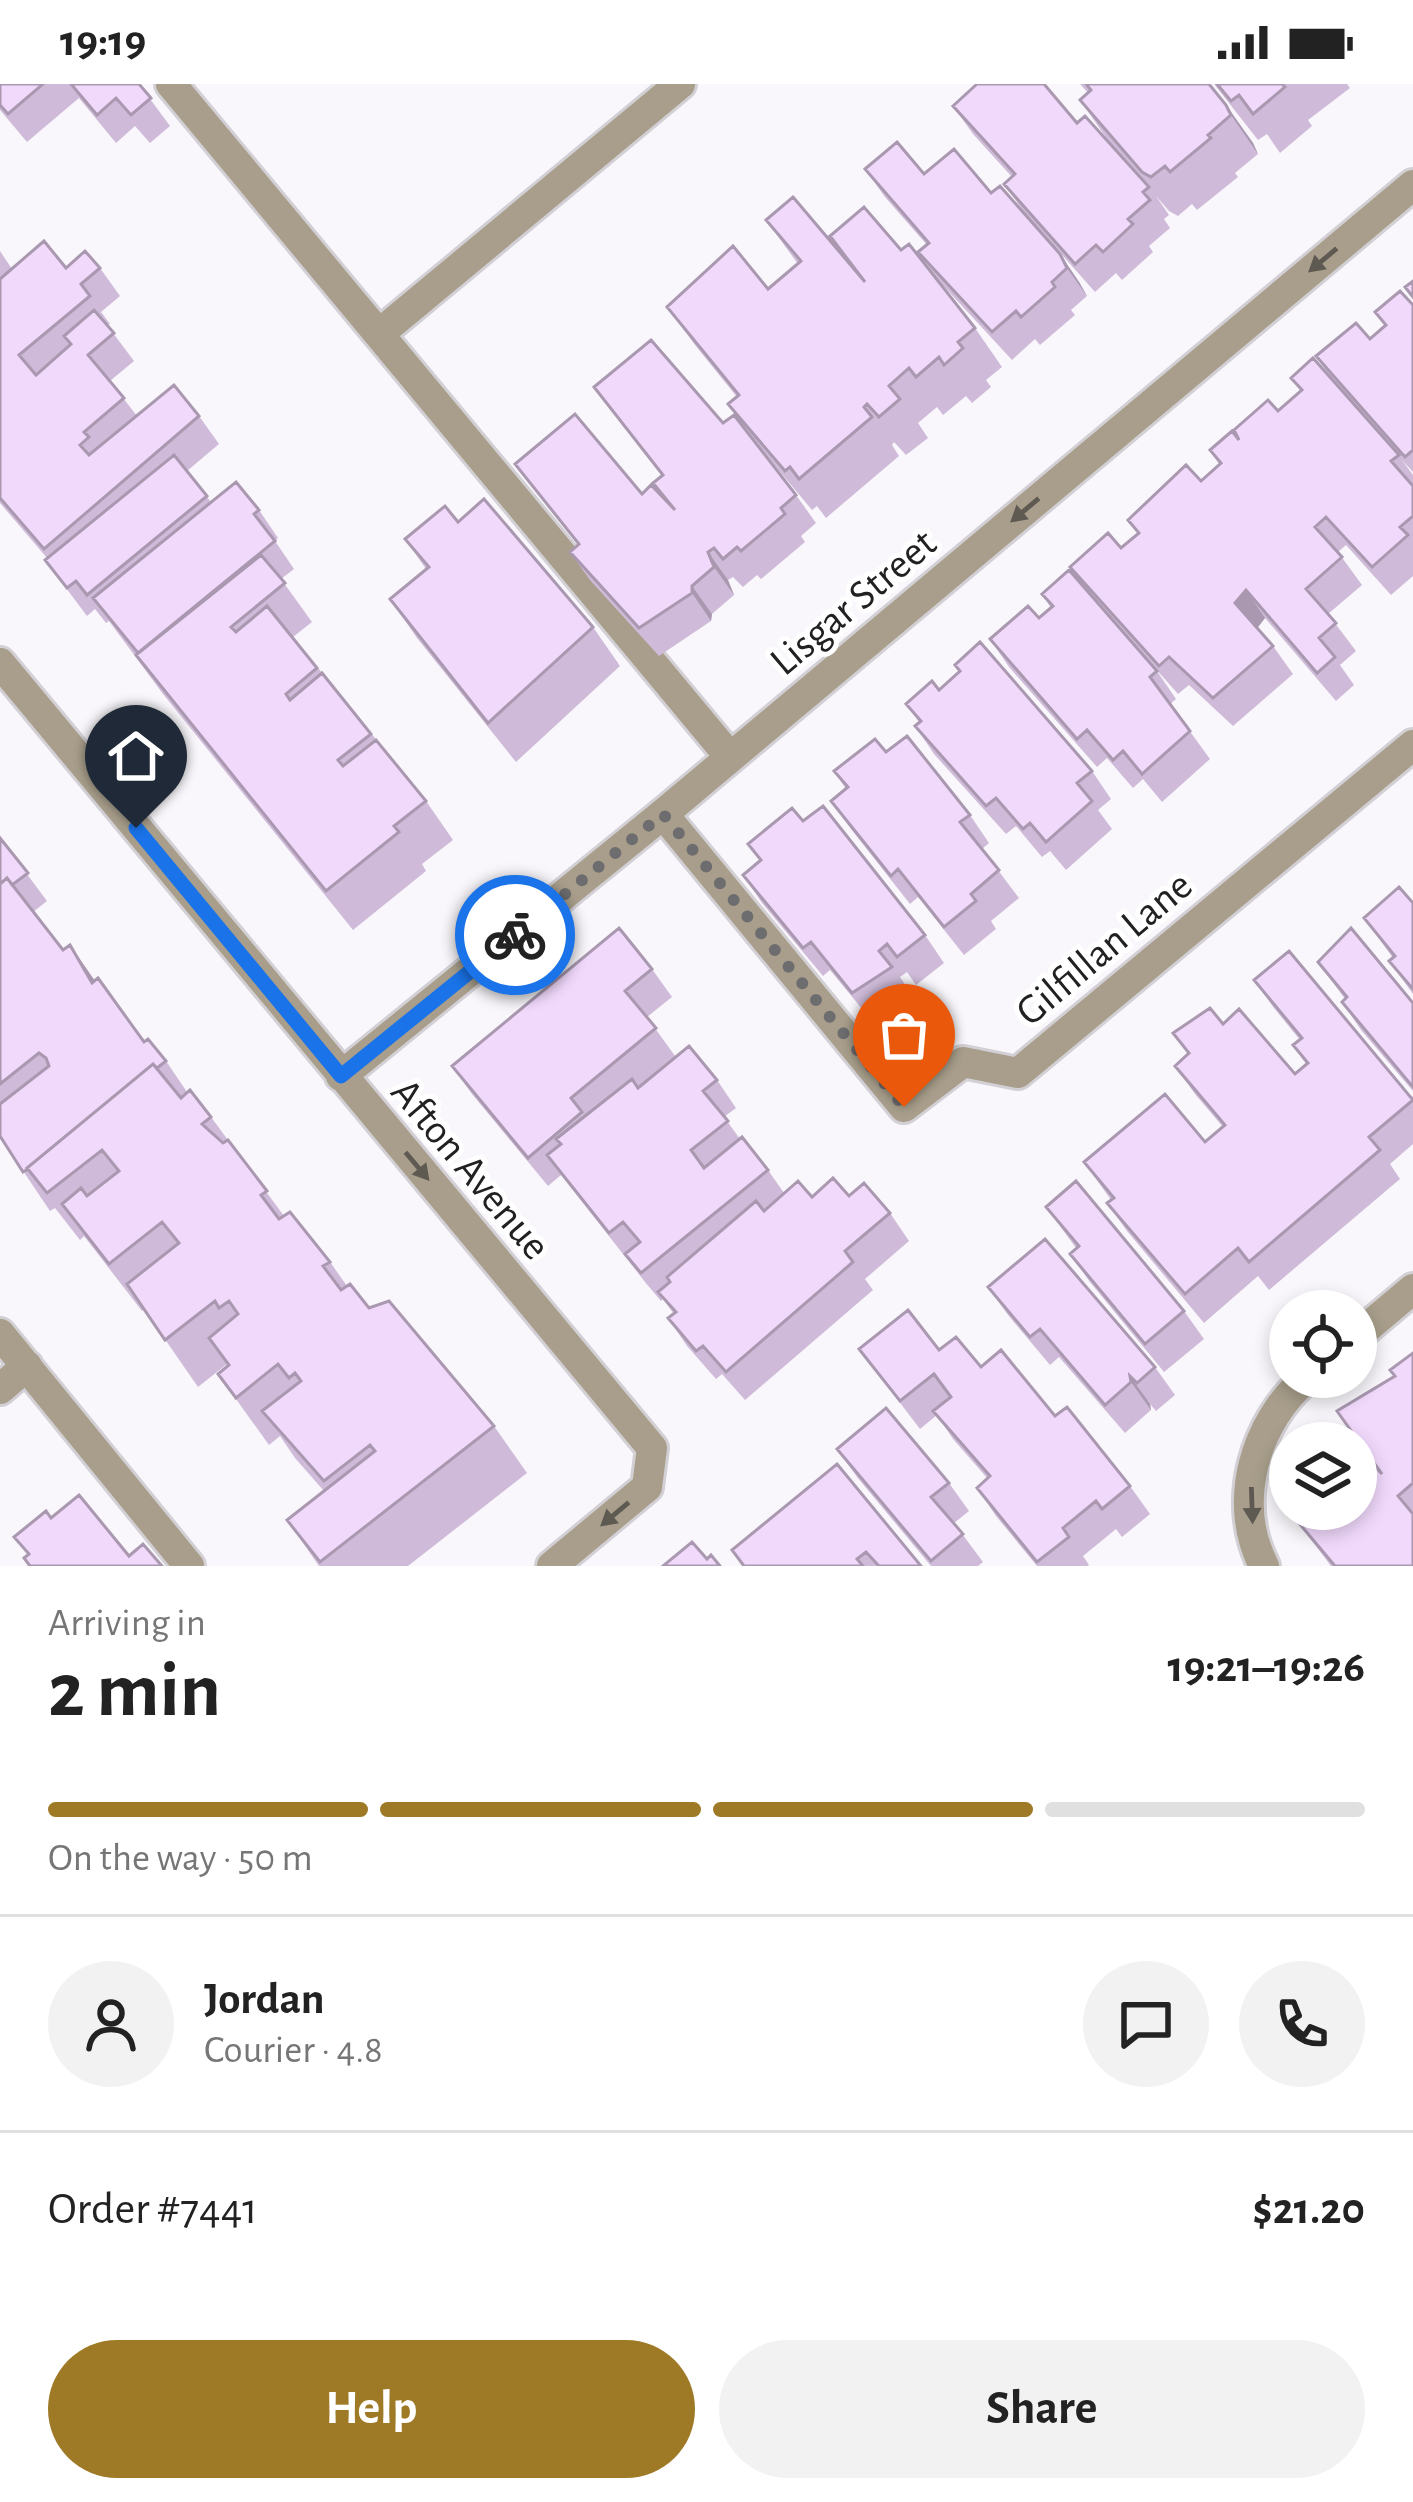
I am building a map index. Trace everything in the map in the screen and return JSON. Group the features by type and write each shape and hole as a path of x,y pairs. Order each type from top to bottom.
{"street":[{"path":"171,84 730,757"},
{"path":"379,334 680,84"},
{"name":"Lisgar Street","path":"341,1076 663,814 1413,184"},
{"name":"Afton Avenue","path":"6,684 652,1448 646,1487 552,1566"},
{"name":"Gilfillan Lane","path":"663,814 904,1107 963,1061 1018,1072 1413,745"},
{"path":"1377,1319 1413,1289"},
{"path":"0,1334 189,1566"},
{"path":"0,1389 27,1366"},
{"path":"1264,1566 1249,1509 1252,1474 1263,1430 1283,1398"}],"building":[{"path":"0,84 43,84 8,114 0,105"},
{"path":"71,84 139,84 151,98 131,115 116,98 97,115"},
{"path":"977,84 1044,84 1077,123 1085,116 1149,187 1143,192 1150,200 1103,252 1096,245 1075,264 1004,184 1015,174 953,106"},
{"path":"1086,84 1209,84 1231,115 1170,172 1165,166 1151,177 1080,100 1091,90"},
{"path":"1217,84 1285,87 1253,114 1239,95 1231,101"},
{"path":"897,142 924,174 954,149 991,193 1000,186 1060,254 1067,268 1052,282 1055,287 1021,317 1016,311 992,332 918,252 929,243 865,169"},
{"path":"793,197 865,282 830,236 864,207 901,250 909,244 975,328 958,342 963,348 944,365 939,357 916,377 909,368 889,386 900,399 879,417 867,404 864,407 872,417 799,479 790,467 785,471 728,404 739,395 667,307 733,246 768,289 801,261 766,220"},
{"path":"44,241 66,268 85,251 100,268 81,284 90,296 19,355 36,375 71,344 64,336 94,310 114,333 88,355 124,398 84,432 89,437 80,445 89,455 174,385 199,416 44,549 0,498 0,279"},
{"path":"1400,291 1413,305 1413,450 1405,457 1316,356 1356,323 1370,339 1386,325 1375,312"},
{"path":"651,340 723,423 734,415 796,495 781,508 785,514 741,551 737,547 723,559 714,548 708,552 714,567 692,586 692,593 639,628 570,552 579,544 515,464 575,414 642,494 651,485 675,510 653,483 663,475 594,387"},
{"path":"1313,358 1399,455 1391,461 1413,486 1413,516 1400,527 1408,535 1372,567 1326,517 1315,527 1342,557 1306,589 1336,623 1319,638 1335,657 1317,673 1246,590 1235,603 1273,646 1213,698 1169,657 1159,666 1070,567 1108,533 1121,548 1139,533 1128,520 1186,465 1201,481 1221,463 1210,450 1232,431 1239,440 1234,430 1268,400 1278,411 1302,390 1291,378"},
{"path":"174,455 207,496 87,595 76,581 67,588 45,560"},
{"path":"236,482 259,510 254,514 275,541 138,653 93,598"},
{"path":"484,499 593,627 488,723 390,599 429,567 405,539 445,506 458,522"},
{"path":"261,555 285,583 231,627 236,632 267,606 317,668 286,694 290,700 322,673 371,734 338,760 343,766 376,740 426,801 394,826 399,832 326,891 136,655"},
{"path":"1069,570 1157,671 1150,677 1190,731 1142,774 1123,751 1113,760 1087,730 1077,739 990,639 1028,606 1039,618 1053,606 1042,594"},
{"path":"980,642 1092,771 1077,783 1092,801 1046,842 1030,823 1023,829 996,798 986,806 915,726 921,721 906,704 932,681 939,690 960,671 955,665"},
{"path":"907,736 970,815 960,822 999,870 971,894 976,901 944,927 898,869 891,876 831,801 848,787 834,771 875,739 886,752"},
{"path":"823,806 925,935 897,957 887,944 879,951 892,967 852,993 811,942 803,948 743,875 761,860 748,844 792,808 803,821"},
{"path":"0,838 28,873 12,885 7,878 0,884"},
{"path":"7,878 63,950 70,945 92,983 98,978 144,1042 148,1039 166,1061 157,1068 153,1064 23,1172 0,1136 0,1104 49,1066 39,1053 0,1084 0,884"},
{"path":"1399,887 1413,903 1413,989 1389,961 1395,956 1364,918"},
{"path":"619,928 652,969 625,991 656,1028 571,1098 582,1112 528,1158 452,1066"},
{"path":"1351,928 1413,1003 1413,1087 1342,1002 1347,997 1318,962"},
{"path":"1289,951 1413,1100 1369,1137 1380,1150 1249,1262 1238,1248 1185,1294 1107,1203 1114,1198 1084,1162 1165,1094 1205,1142 1225,1125 1175,1066 1189,1053 1173,1033 1210,1008 1223,1024 1239,1009 1295,1074 1308,1063 1293,1045 1302,1038 1254,980"},
{"path":"689,1046 717,1080 703,1091 728,1121 691,1150 704,1168 742,1137 768,1170 641,1273 625,1254 640,1242 623,1222 609,1233 547,1155 561,1144 556,1139 632,1079 638,1088"},
{"path":"153,1064 181,1098 190,1090 211,1117 202,1124 223,1143 228,1140 267,1191 261,1195 279,1219 290,1212 330,1262 323,1266 341,1290 350,1284 369,1308 389,1301 494,1426 320,1562 287,1520 375,1451 370,1445 324,1481 262,1411 301,1381 295,1373 289,1378 278,1364 236,1398 218,1374 229,1365 209,1338 238,1314 229,1301 219,1308 215,1301 165,1340 127,1284 179,1243 162,1222 109,1264 62,1204 81,1188 87,1196 119,1171 102,1150 47,1193 27,1168"},
{"path":"833,1178 849,1196 864,1183 890,1213 845,1251 853,1262 726,1372 703,1346 696,1351 668,1318 676,1312 658,1292 670,1282 667,1277 756,1201 764,1211 798,1181 812,1197"},
{"path":"1076,1181 1184,1311 1145,1344 1070,1254 1079,1246 1046,1207"},
{"path":"1045,1239 1155,1367 1137,1383 1130,1376 1131,1382 1105,1405 1040,1329 1030,1337 988,1287"},
{"path":"908,1310 939,1350 956,1337 981,1367 1001,1350 1055,1416 1067,1407 1130,1486 1102,1509 1096,1501 1063,1528 1069,1537 1037,1562 977,1488 990,1476 933,1411 951,1397 934,1374 900,1401 859,1349"},
{"path":"1413,1353 1413,1483 1398,1496 1413,1514 1413,1566 1335,1566 1305,1530 1377,1530 1377,1469 1382,1474 1377,1467 1377,1422 1345,1422 1337,1411 1359,1398 1377,1398 1377,1387 1395,1376 1390,1370"},
{"path":"886,1408 949,1483 931,1497 963,1534 931,1561 837,1449"},
{"path":"837,1464 921,1566 879,1566 866,1552 857,1559 863,1566 744,1566 732,1550"},
{"path":"79,1495 129,1556 143,1544 162,1566 30,1566 24,1558 29,1554 14,1537 46,1511 51,1518"},
{"path":"692,1542 720,1566 663,1566"}],"way so far":[{"path":"515,935 663,814 904,1107"}],"route":[{"path":"136,828 341,1076 515,935"}]}
